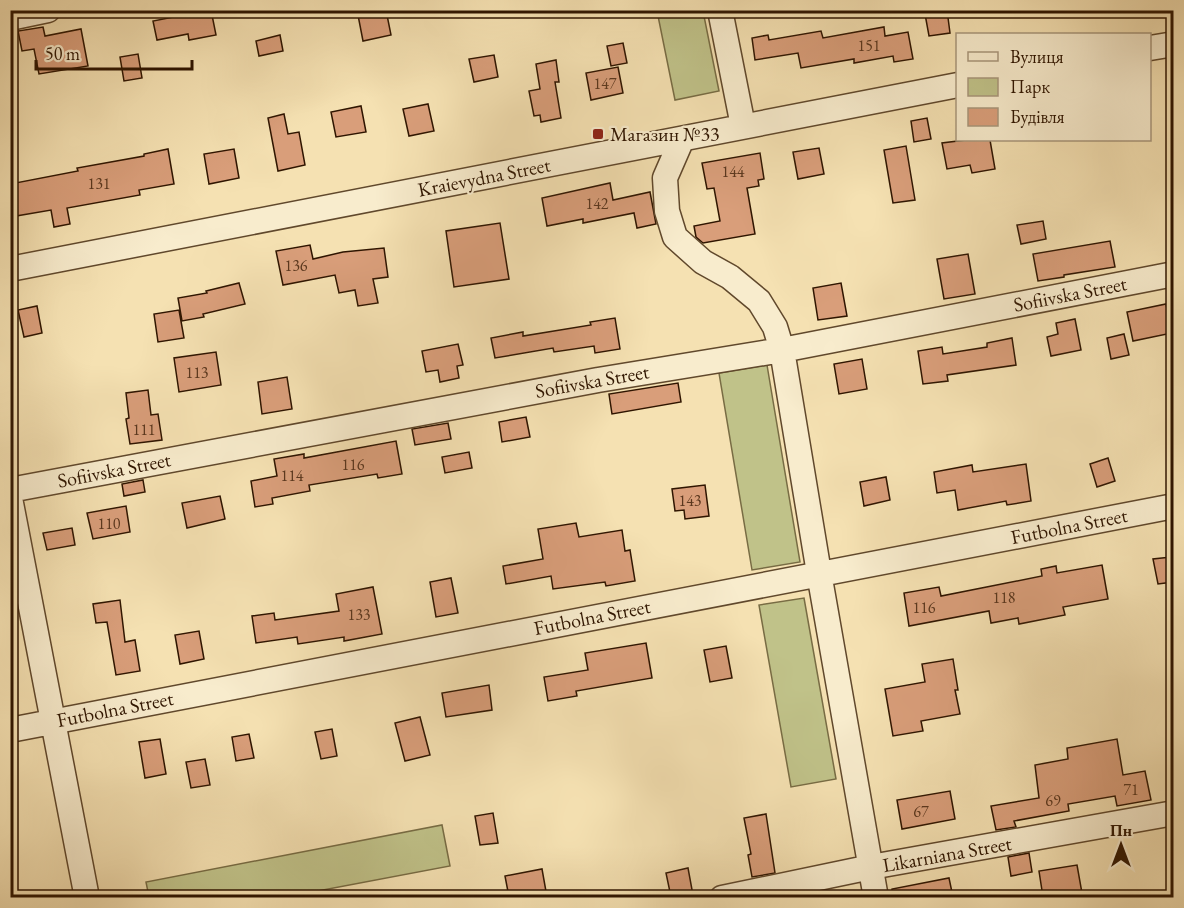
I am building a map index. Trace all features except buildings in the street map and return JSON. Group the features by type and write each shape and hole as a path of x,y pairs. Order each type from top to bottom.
{"street":[{"path":"10,18 48,10"},
{"path":"720,10 743,126"},
{"path":"1151,48 1173,44"},
{"name":"Kraievydna Street","path":"10,269 956,85"},
{"path":"682,139 665,178 667,211 675,237 704,262 730,277 759,302 775,327 782,350 876,897"},
{"name":"Sofiivska Street","path":"10,490 598,380 782,350 1173,274"},
{"path":"10,498 87,897"},
{"name":"Futbolna Street","path":"10,730 1173,506"},
{"name":"Likarniana Street","path":"722,897 871,867 1173,813"}],"green space":[{"path":"657,11 703,11 719,91 675,100"},
{"path":"767,365 800,562 752,570 719,373"},
{"path":"804,598 836,779 791,787 759,605"},
{"path":"442,825 450,866 286,897 149,897 146,882"}],"place":[{"name":"Магазин №33","path":"598,134"}]}
